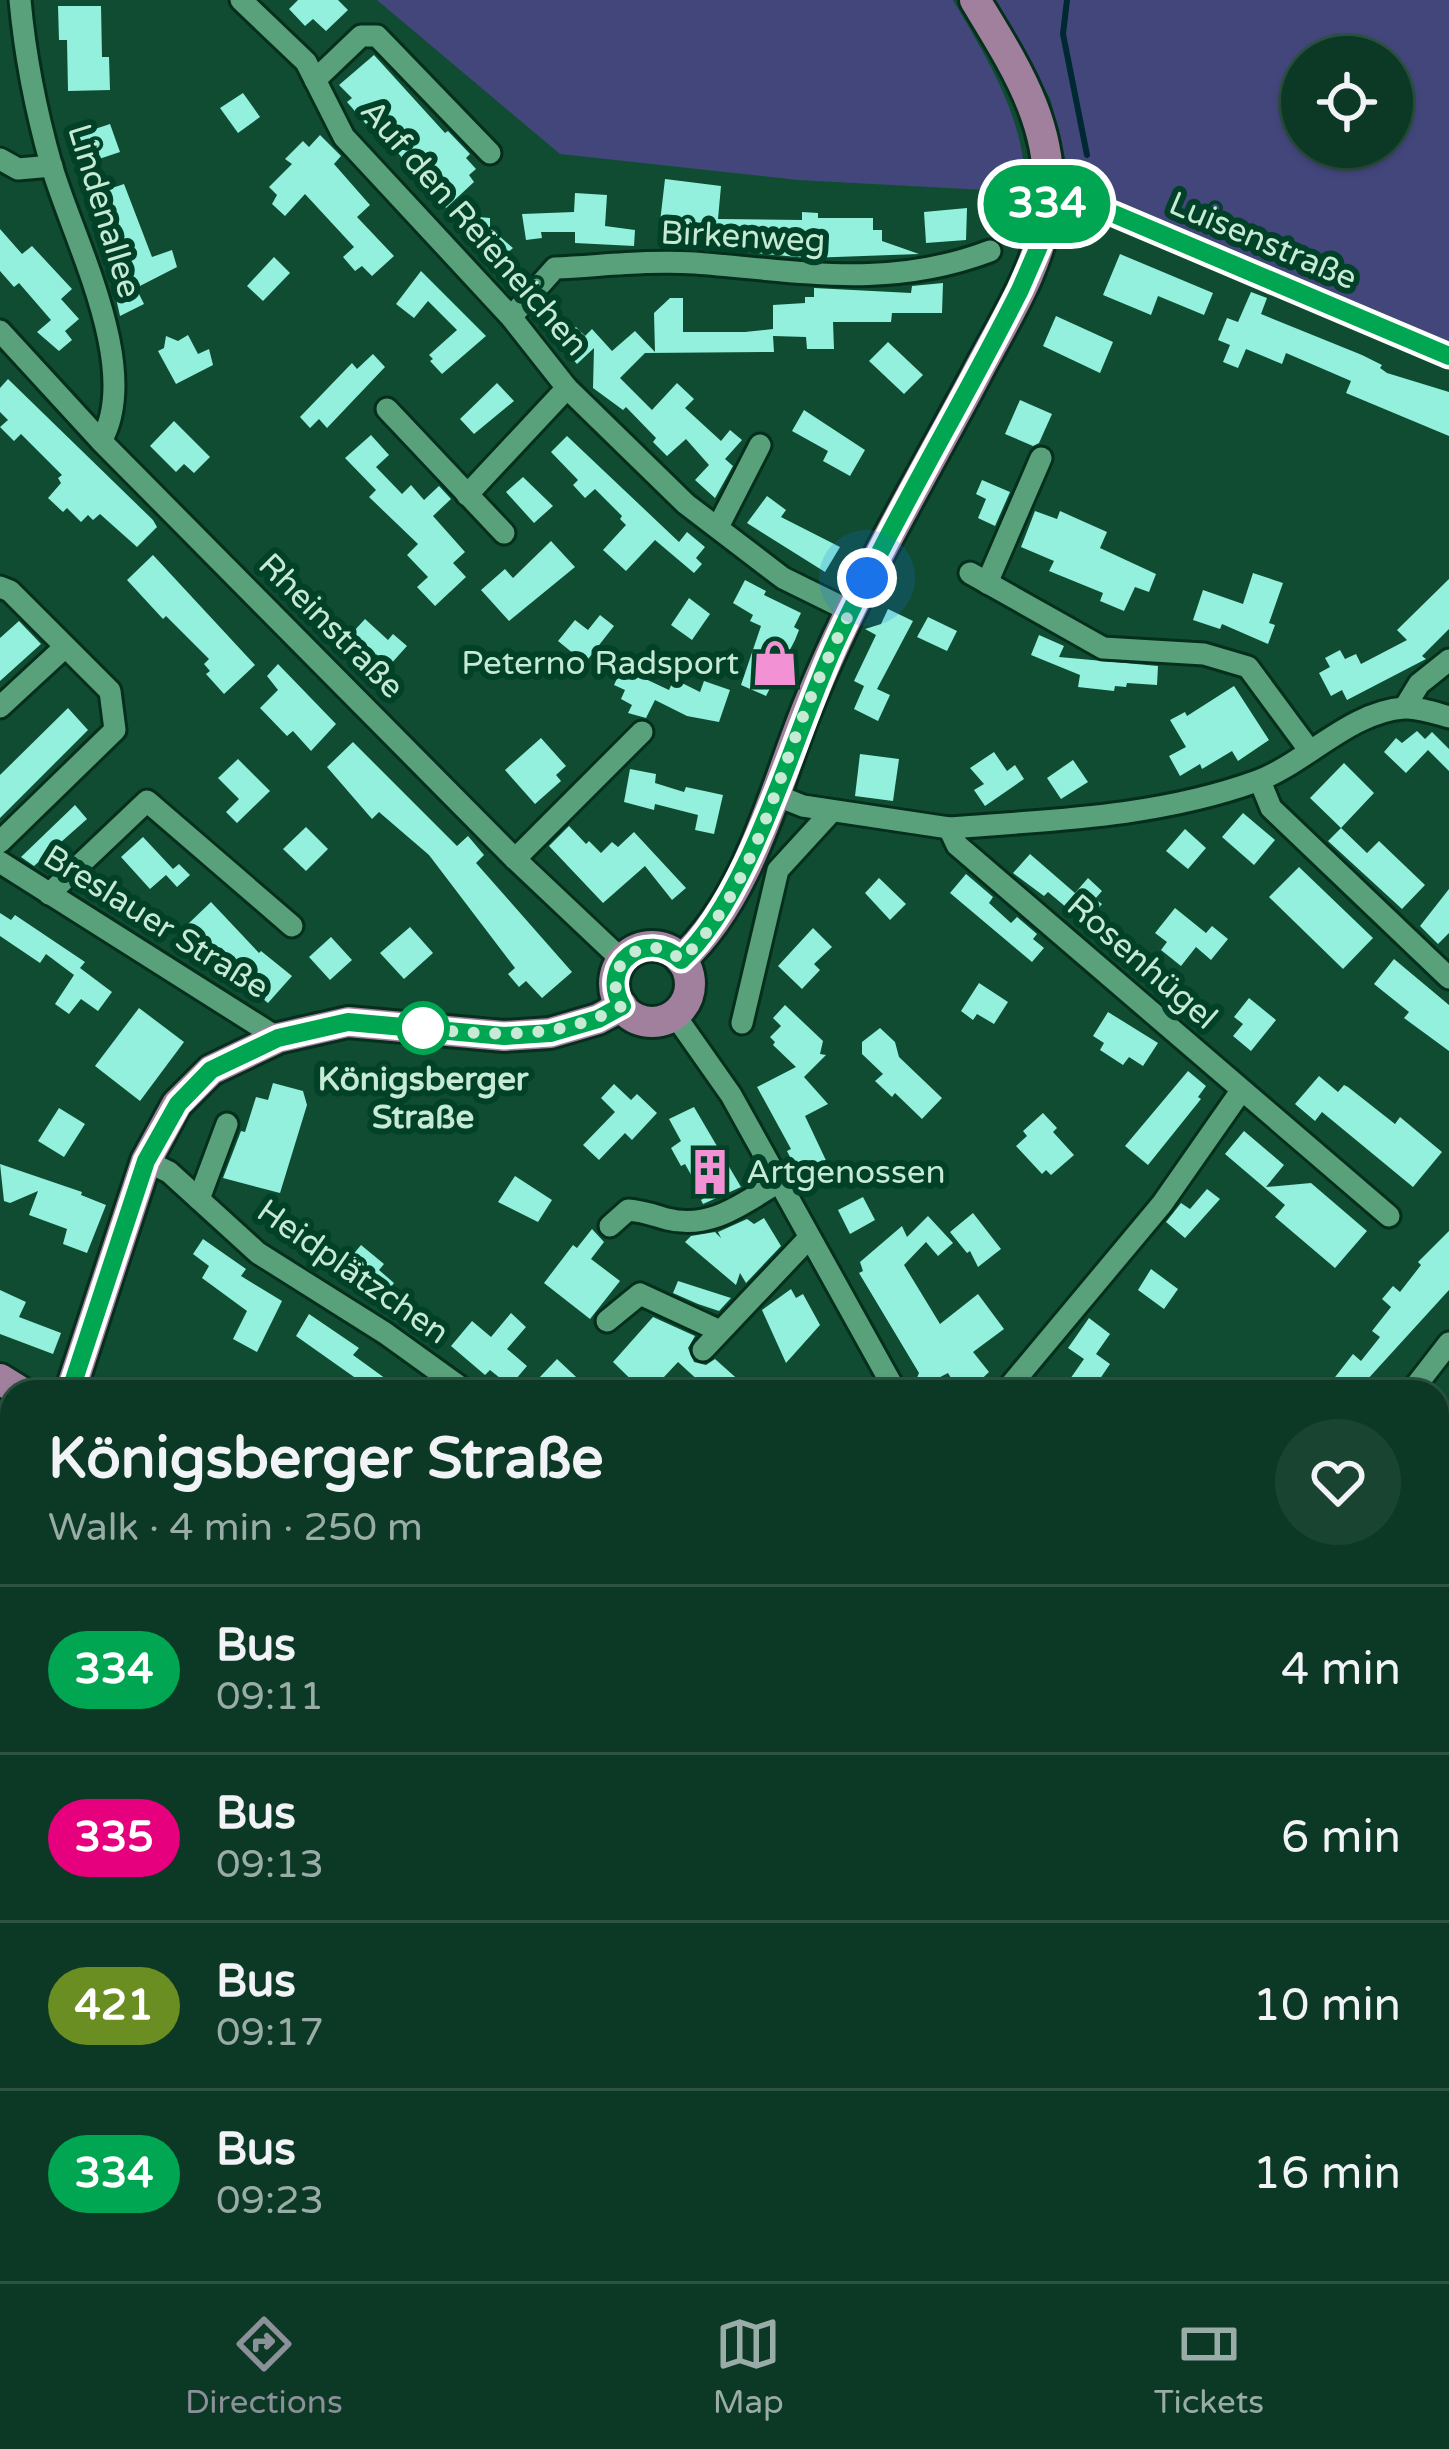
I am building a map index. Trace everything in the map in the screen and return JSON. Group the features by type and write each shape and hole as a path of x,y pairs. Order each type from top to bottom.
{"main road":[{"path":"681,960 725,901 850,611 1040,244 1048,200 1048,157 1037,113 976,0"},
{"path":"652,946 668,949 681,960 689,988 685,1003 674,1014 646,1021 622,1006 614,983 622,960 652,946"},
{"path":"74,1380 146,1161 178,1104 211,1070 278,1038 348,1022 504,1036 550,1033 598,1019 622,1006"}],"street":[{"name":"Lindenallee","path":"20,0 52,166 107,335 111,419 101,441"},
{"name":"Auf den Reieneichen","path":"241,0 306,62 344,137 511,317 567,388 686,504 783,578 850,611"},
{"path":"316,80 362,36 377,36 490,153"},
{"path":"0,159 18,169 52,166"},
{"name":"Luisenstraße","path":"1048,200 1089,205 1114,214 1449,356"},
{"name":"Birkenweg","path":"511,317 555,268 691,262 802,276 854,276 933,268 990,251"},
{"name":"Rheinstraße","path":"0,331 101,441 515,859 622,960"},
{"name":"Auf den Reieneichen","path":"467,495 567,388"},
{"path":"387,409 504,533"},
{"path":"718,527 760,445"},
{"path":"1042,458 979,578 1103,648 1204,654 1248,667 1310,751"},
{"path":"0,587 10,591 65,647 0,707"},
{"name":"Breslauer Straße","path":"0,842 115,730 110,691 65,647"},
{"path":"1405,707 1419,683 1449,660"},
{"path":"773,794 802,806 949,828 1042,824 1152,808 1260,781 1372,717 1405,707 1449,717"},
{"path":"515,859 642,732"},
{"path":"1260,781 1271,808 1449,978"},
{"path":"49,894 147,801 292,926"},
{"path":"742,1023 778,870 832,811"},
{"name":"Rosenhügel","path":"949,828 957,844 1389,1216"},
{"name":"Breslauer Straße","path":"6,873 49,894 278,1038"},
{"path":"674,1014 731,1095 889,1380"},
{"path":"1015,1380 1162,1204 1241,1090"},
{"path":"199,1198 227,1124"},
{"name":"Heidplätzchen","path":"146,1161 169,1172 258,1253 450,1380"},
{"path":"610,1226 628,1210 652,1212 669,1220 717,1219 777,1183"},
{"path":"703,1350 808,1238"},
{"path":"607,1321 640,1294 720,1331"},
{"path":"1420,1380 1449,1343"}],"shaded area":[{"path":"377,0 953,0 992,68 1012,116 1020,140 1025,192 798,180 560,154"},
{"path":"991,0 1449,0 1449,345 1081,188 1069,173 1050,98"}],"building":[{"path":"298,0 338,0 348,10 326,31 313,19 305,26 289,9"},
{"path":"58,6 101,6 102,57 109,57 110,90 68,91 67,40 59,40"},
{"path":"374,55 470,154 466,158 476,169 469,175 474,182 446,208 428,187 423,190 371,120 366,124 347,102 352,98 339,85"},
{"path":"243,93 260,117 238,133 220,108"},
{"path":"110,124 120,152 84,164 74,136"},
{"path":"320,135 341,156 334,164 370,205 357,217 394,256 372,276 362,266 355,271 343,257 354,247 305,194 285,216 272,204 277,195 269,187 292,164 285,159 303,141 309,147"},
{"path":"665,179 721,186 718,219 802,220 802,212 818,213 818,218 873,218 873,230 882,230 882,241 919,254 808,258 755,253 755,244 702,243 703,229 660,222"},
{"path":"124,184 152,257 172,250 177,267 136,288 144,304 120,316 115,279 88,196"},
{"path":"575,193 607,195 605,226 635,230 634,246 575,243 575,232 541,232 542,238 526,240 522,214 574,212"},
{"path":"967,208 966,240 926,243 924,212"},
{"path":"466,216 490,218 490,228 513,248 490,268 456,229"},
{"path":"0,229 22,254 32,246 72,289 61,299 79,319 65,331 72,340 59,351 37,332 51,320 19,283 14,287 0,271"},
{"path":"1120,254 1213,293 1204,315 1158,296 1151,315 1103,295"},
{"path":"274,257 290,273 263,301 247,286"},
{"path":"421,271 486,336 442,374 429,355 457,330 428,301 414,318 396,304"},
{"path":"943,283 942,313 892,313 891,322 833,322 834,349 807,349 806,337 773,336 774,352 645,353 620,378 652,410 677,383 694,399 685,408 721,441 730,430 742,440 725,459 733,466 715,498 695,480 709,465 686,439 667,456 626,407 623,410 593,388 594,348 577,364 558,343 576,327 585,336 592,329 612,351 635,331 655,352 654,313 670,298 683,298 683,332 745,332 773,329 773,305 805,303 805,297 814,297 814,288 911,293 912,286"},
{"path":"1251,292 1267,298 1261,314 1362,355 1387,373 1449,392 1449,436 1346,393 1351,381 1286,353 1282,364 1246,349 1238,368 1223,362 1230,345 1218,340 1227,318 1238,322"},
{"path":"1056,316 1113,342 1100,373 1043,346"},
{"path":"188,335 198,354 209,349 213,365 176,384 158,351 164,348 166,336 178,341"},
{"path":"888,342 923,375 904,394 869,361"},
{"path":"373,354 385,367 327,428 319,419 310,428 300,417 352,363 357,369"},
{"path":"8,379 153,520 157,527 137,547 100,514 93,520 88,515 81,522 48,498 62,475 21,434 14,441 0,427 8,420 0,412 0,388"},
{"path":"497,383 514,401 474,434 460,419"},
{"path":"1020,400 1052,414 1039,443 1033,446 1005,434"},
{"path":"804,410 865,450 850,476 823,461 828,451 792,431"},
{"path":"174,421 210,457 194,473 184,464 176,472 150,446"},
{"path":"371,435 389,455 376,467 402,494 411,485 424,500 439,486 451,499 433,516 465,552 453,563 466,577 435,606 417,587 428,577 407,555 418,544 369,497 376,490 345,458"},
{"path":"567,436 679,542 687,532 705,547 696,558 702,564 694,573 655,540 626,571 603,550 626,525 595,489 585,498 573,485 578,480 551,452"},
{"path":"523,477 553,506 534,523 506,492"},
{"path":"982,480 1010,492 995,526 978,518 986,499 976,494"},
{"path":"767,496 786,510 781,517 840,547 825,572 747,523"},
{"path":"1035,511 1057,519 1060,511 1107,532 1100,548 1156,574 1149,592 1135,587 1124,611 1100,601 1103,593 1049,571 1054,561 1021,547"},
{"path":"551,541 575,567 509,621 481,590 505,569 513,578"},
{"path":"153,555 255,665 224,694 206,674 210,671 204,664 209,659 127,580"},
{"path":"1253,573 1283,583 1269,623 1275,625 1268,644 1222,624 1220,629 1193,620 1203,590 1243,604"},
{"path":"1449,579 1449,629 1422,656 1426,659 1347,700 1342,690 1331,696 1319,673 1330,667 1325,658 1340,650 1345,659 1356,654 1361,664 1407,640 1397,630"},
{"path":"745,580 801,613 794,627 799,630 795,640 766,696 741,685 761,626 733,603"},
{"path":"689,598 710,614 692,640 671,625"},
{"path":"888,609 913,621 877,689 890,695 878,721 854,709 864,686 854,681 876,635 865,629 881,624"},
{"path":"600,615 614,626 585,663 558,641 575,620 588,630"},
{"path":"928,617 957,631 947,651 917,637"},
{"path":"365,619 388,640 393,634 407,646 389,666 376,654 366,666 342,644"},
{"path":"19,621 41,644 0,681 0,638"},
{"path":"1039,635 1064,646 1059,657 1158,666 1157,685 1127,683 1126,687 1115,686 1114,691 1078,687 1080,675 1031,655"},
{"path":"278,664 336,724 311,751 293,731 287,736 260,708 278,690 267,676"},
{"path":"622,668 669,690 674,679 700,692 704,681 730,690 719,722 687,716 655,700 646,718 628,713 632,705 621,699 625,690 614,685"},
{"path":"1234,686 1269,740 1238,761 1232,751 1180,776 1169,756 1186,747 1170,720 1185,712 1187,716"},
{"path":"68,708 88,730 0,818 0,775"},
{"path":"1417,731 1425,739 1432,732 1449,749 1449,771 1428,750 1406,773 1384,752 1396,738 1402,743"},
{"path":"541,738 566,766 556,775 561,781 535,804 505,770"},
{"path":"353,742 457,846 468,836 484,855 476,863 572,972 542,998 526,981 519,987 508,974 515,968 429,855 379,812 372,819 327,767"},
{"path":"994,752 1007,771 1015,765 1024,779 985,806 974,790 984,784 970,768"},
{"path":"860,754 899,759 893,801 855,796"},
{"path":"238,759 270,791 237,823 226,812 239,799 218,778"},
{"path":"1073,760 1088,782 1061,799 1047,778"},
{"path":"1344,763 1374,793 1341,828 1310,798"},
{"path":"630,769 656,774 655,783 684,792 686,787 723,795 714,834 695,830 698,815 624,802"},
{"path":"75,805 87,819 34,866 21,857"},
{"path":"1243,813 1275,840 1254,865 1222,837"},
{"path":"569,826 601,853 612,842 618,847 634,832 686,888 672,900 645,866 603,903 549,846"},
{"path":"306,827 328,849 306,871 283,849"},
{"path":"1341,828 1367,853 1379,841 1425,885 1402,909 1328,841"},
{"path":"1185,829 1206,848 1188,869 1166,851"},
{"path":"143,837 173,869 179,864 190,875 177,887 166,875 150,889 121,857"},
{"path":"1030,854 1075,893 1088,878 1102,891 1095,899 1102,904 1085,923 1048,892 1044,896 1013,873"},
{"path":"1299,867 1373,938 1343,969 1269,897"},
{"path":"966,874 993,897 989,903 1011,923 1017,917 1037,934 1033,939 1044,948 1032,962 950,893"},
{"path":"879,878 906,904 890,920 865,893"},
{"path":"1449,889 1449,933 1438,944 1420,926"},
{"path":"211,902 259,953 292,976 268,1003 227,969 224,972 188,924"},
{"path":"1175,908 1206,933 1212,926 1228,939 1211,960 1196,947 1181,966 1161,950 1167,942 1155,933"},
{"path":"0,913 11,920 15,915 85,962 80,968 112,992 98,1011 81,999 69,1014 55,1004 74,975 46,954 40,963 0,936"},
{"path":"410,927 433,953 404,979 380,953"},
{"path":"813,928 832,947 814,964 820,970 802,989 778,966"},
{"path":"331,937 352,960 330,980 309,957"},
{"path":"1394,959 1449,1005 1449,1051 1404,1018 1409,1012 1374,984"},
{"path":"979,983 1008,1002 994,1024 977,1014 973,1020 961,1011"},
{"path":"1249,998 1276,1020 1251,1051 1233,1036 1243,1024 1234,1017"},
{"path":"785,1005 823,1041 820,1054 826,1055 804,1077 828,1104 805,1116 831,1171 805,1187 787,1151 791,1149 757,1087 796,1067 770,1037 781,1026 773,1018"},
{"path":"139,1008 184,1042 140,1101 95,1066"},
{"path":"1108,1012 1158,1043 1143,1066 1129,1057 1123,1065 1100,1050 1104,1043 1093,1036"},
{"path":"880,1028 895,1042 899,1057 942,1098 922,1119 875,1081 883,1074 862,1054 862,1042"},
{"path":"1188,1071 1206,1086 1201,1099 1148,1165 1125,1146"},
{"path":"1319,1076 1338,1092 1348,1087 1395,1124 1400,1117 1442,1152 1413,1187 1322,1112 1315,1121 1295,1104"},
{"path":"273,1083 303,1091 307,1105 280,1193 223,1178 256,1097 268,1100"},
{"path":"614,1084 631,1100 637,1094 657,1113 632,1140 625,1133 599,1160 583,1145 615,1112 601,1098"},
{"name":"Artgenossen","path":"694,1107 741,1187 703,1204 685,1164 681,1166 671,1148 681,1141 669,1119"},
{"path":"59,1108 85,1124 64,1157 38,1141"},
{"path":"1043,1113 1074,1155 1051,1175 1046,1170 1042,1174 1016,1146 1027,1136 1023,1131"},
{"path":"1244,1131 1284,1165 1266,1187 1311,1183 1367,1231 1335,1268 1275,1217 1285,1205 1225,1154"},
{"path":"0,1164 106,1205 87,1253 63,1244 67,1229 29,1215 38,1191 10,1203 4,1201"},
{"path":"515,1176 552,1200 538,1222 498,1202"},
{"path":"1207,1189 1220,1199 1185,1238 1166,1222 1181,1203 1190,1209"},
{"path":"863,1197 875,1220 850,1234 838,1210"},
{"path":"973,1213 1001,1249 978,1267 970,1251 950,1232"},
{"path":"928,1216 953,1243 938,1256 926,1242 904,1265 940,1324 978,1294 1004,1329 973,1352 989,1372 981,1380 952,1380 948,1373 934,1380 916,1380 919,1373 859,1273 863,1271 860,1262 902,1226 907,1237"},
{"path":"764,1218 781,1246 746,1283 740,1273 736,1285 685,1242 691,1236 715,1232 721,1238 718,1232 747,1219 754,1224"},
{"path":"592,1229 604,1242 591,1259 620,1281 590,1319 544,1283"},
{"path":"1449,1231 1449,1290 1367,1380 1333,1380 1353,1354 1361,1361 1380,1337 1372,1331 1391,1307 1382,1299 1393,1286 1400,1292 1421,1265 1418,1262"},
{"path":"203,1239 246,1269 241,1276 282,1301 257,1352 233,1339 247,1311 202,1278 209,1266 193,1254"},
{"path":"361,1245 384,1264 379,1270 394,1283 379,1302 338,1273"},
{"path":"1151,1269 1178,1289 1164,1309 1138,1290"},
{"path":"678,1281 731,1298 719,1311 673,1293"},
{"path":"791,1289 796,1298 803,1294 820,1325 786,1363 762,1310"},
{"path":"0,1290 26,1302 19,1317 61,1333 53,1354 0,1334"},
{"path":"511,1313 526,1327 507,1349 527,1366 515,1380 502,1380 490,1370 485,1375 451,1346 472,1321 491,1337"},
{"path":"309,1314 359,1348 353,1355 387,1380 358,1380 296,1336"},
{"path":"653,1317 695,1336 688,1348 694,1362 706,1365 715,1359 739,1380 698,1380 678,1362 661,1380 632,1380 613,1362"},
{"path":"1089,1318 1110,1334 1096,1354 1110,1364 1099,1380 1069,1380 1084,1359 1068,1348"},
{"path":"557,1359 579,1380 539,1380"}],"waterway":[{"path":"1067,0 1063,34 1087,155"}],"bus line":[{"name":"334","path":"74,1380 146,1161 178,1104 211,1070 278,1038 348,1022 504,1036 550,1033 598,1019 622,1006 615,975 628,954 652,946 668,949 681,960 698,942 749,854 850,611 1020,290 1040,244 1048,200 1089,205 1114,214 1449,356"}],"place":[{"name":"Peterno Radsport","path":"775,663"},
{"name":"Königsberger Straße","path":"423,1028"},
{"name":"Artgenossen","path":"710,1172"}],"route":[{"path":"423,1028 416,1028 504,1036 550,1033 598,1019 622,1006 615,975 628,954 652,946 668,949 681,960 691,951 740,874 828,657 867,578"}]}
